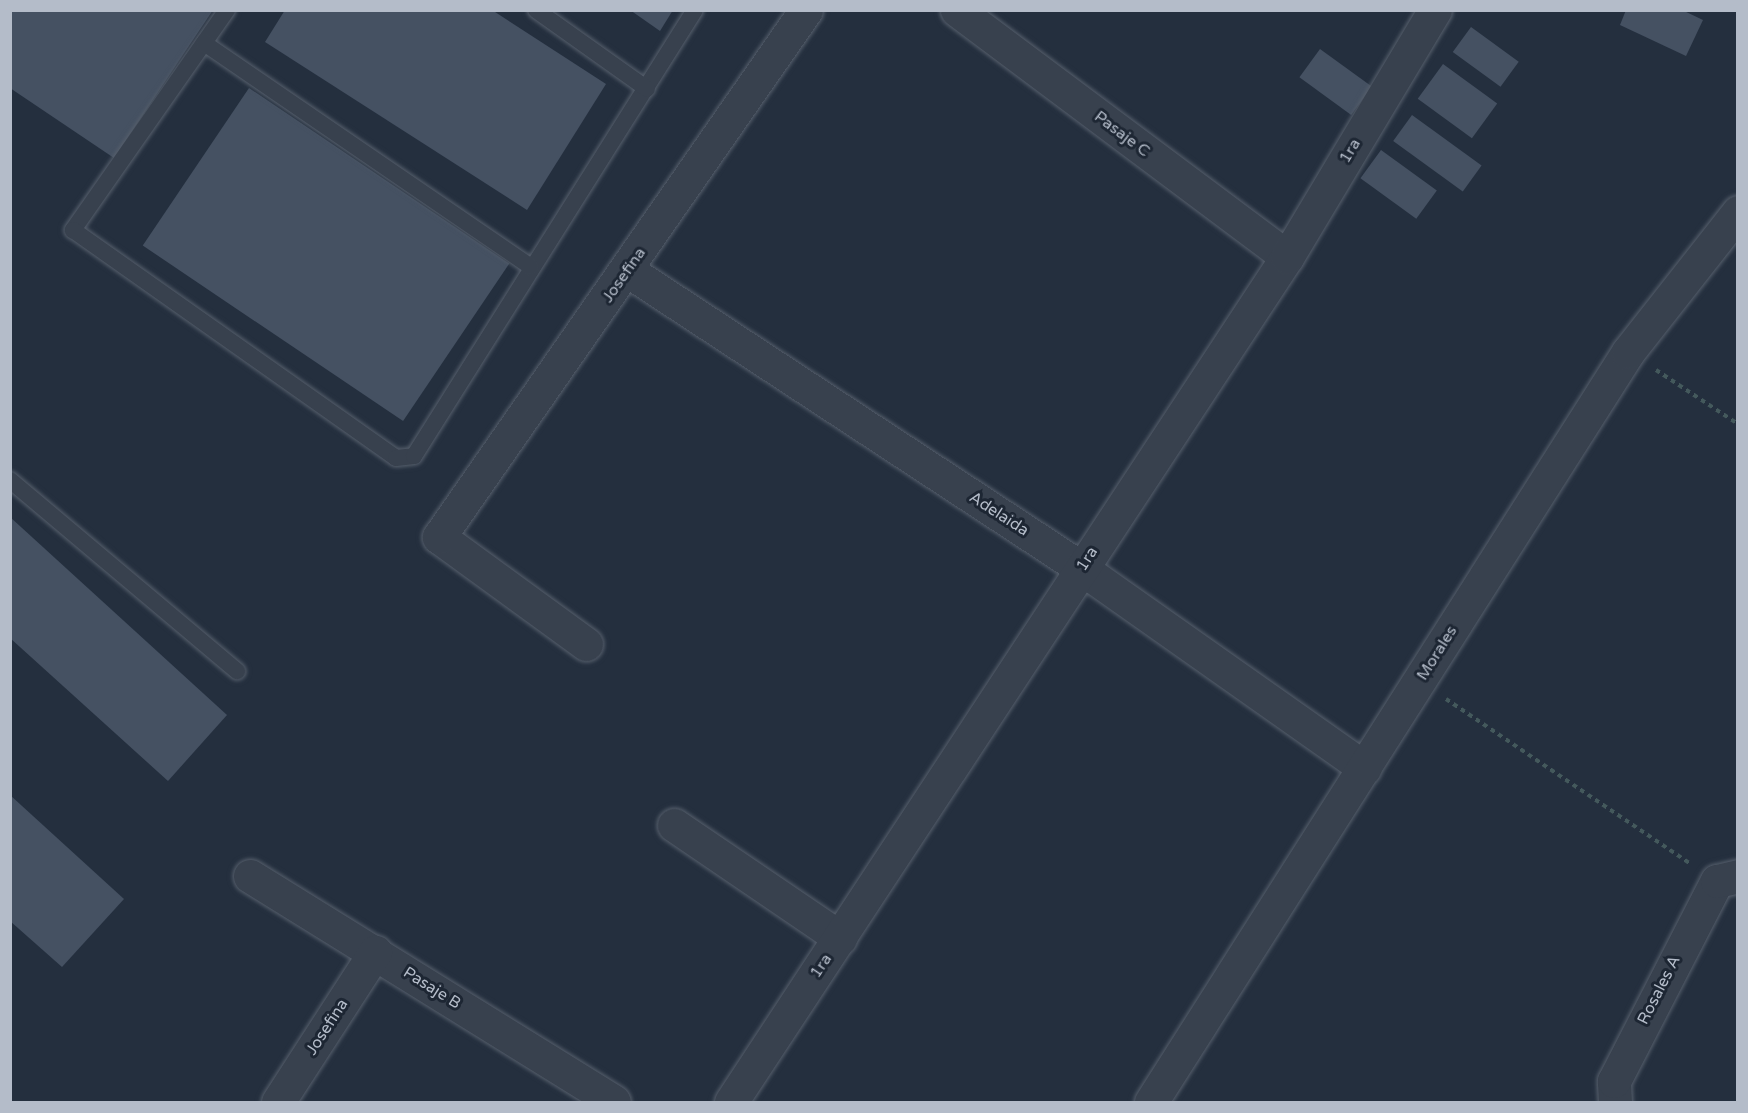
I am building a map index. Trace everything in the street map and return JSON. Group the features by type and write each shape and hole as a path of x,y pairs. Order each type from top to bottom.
{"street":[{"name":"Josefina","path":"586,644 439,537 806,10"},
{"name":"Pasaje C","path":"957,10 1287,257"},
{"name":"1ra","path":"730,1102 1287,257 1427,14"},
{"name":"Morales","path":"1151,1102 1628,352 1737,212"},
{"name":"Adelaida","path":"627,270 1081,568 1364,768"},
{"path":"674,825 840,938"},
{"name":"Pasaje B","path":"250,876 614,1102"},
{"name":"Rosales A","path":"1615,1102 1614,1081 1727,878"},
{"name":"Josefina","path":"278,1102 375,952"}],"lane":[{"path":"227,10 73,230 396,458 414,456 695,10"},
{"path":"536,10 647,89"},
{"path":"204,43 531,267"},
{"path":"10,480 237,670"}],"path":[{"path":"1628,352 1737,424"},
{"path":"1419,681 1727,878"}],"building":[{"path":"10,10 213,10 114,158 10,88"},
{"path":"285,10 492,10 606,84 527,210 265,42"},
{"path":"630,10 673,10 660,31"},
{"path":"1626,10 1682,10 1703,20 1686,56 1620,25"},
{"path":"1471,27 1519,62 1501,87 1453,52"},
{"path":"1320,49 1372,87 1351,115 1299,77"},
{"path":"1443,64 1497,103 1472,138 1418,99"},
{"path":"249,88 509,264 403,421 143,246"},
{"path":"1412,115 1482,166 1463,191 1393,141"},
{"path":"1381,150 1437,191 1416,219 1360,178"},
{"path":"10,517 227,715 168,781 10,638"},
{"path":"10,795 124,899 62,967 10,921"}]}
